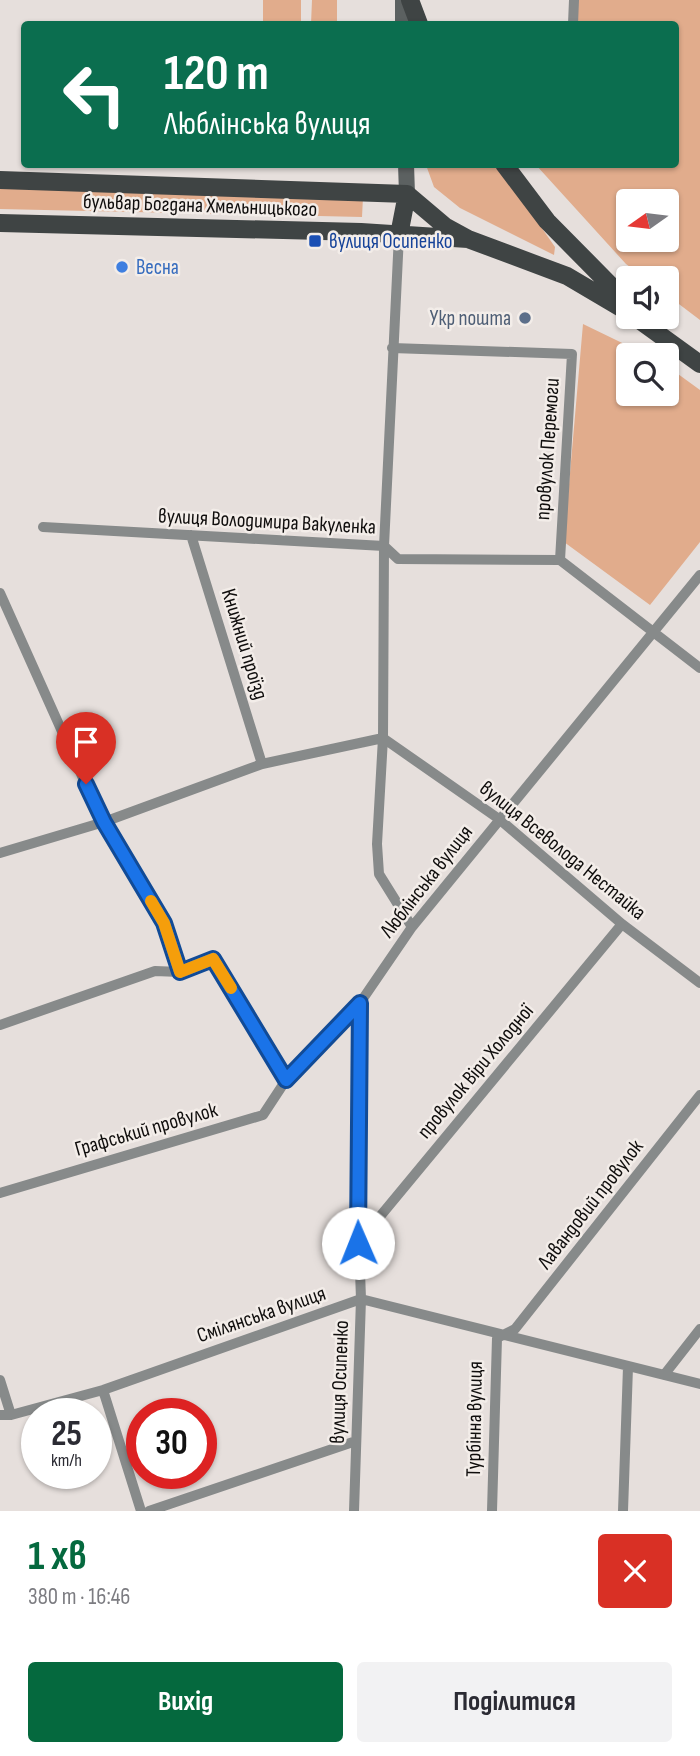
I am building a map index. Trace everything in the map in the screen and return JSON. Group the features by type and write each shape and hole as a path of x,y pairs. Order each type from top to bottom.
{"main road":[{"path":"403,0 403,21"},
{"path":"410,0 418,21"},
{"path":"399,235 407,194 406,168"},
{"path":"507,168 547,221 616,291"},
{"name":"бульвар Богдана Хмельницького","path":"0,180 407,194"},
{"path":"407,194 436,220 468,239 567,276 616,305"},
{"name":"бульвар Богдана Хмельницького","path":"0,222 468,239"},
{"path":"653,329 668,339"},
{"path":"657,329 700,364"}],"street":[{"path":"573,21 574,0"},
{"path":"399,235 384,546 383,738 377,844 379,874 412,926"},
{"name":"провулок Перемоги","path":"392,348 572,354 559,560"},
{"name":"вулиця Володимира Вакуленка","path":"43,527 384,546 398,559 559,560"},
{"name":"Книжний проїзд","path":"191,535 262,764"},
{"path":"559,560 700,668"},
{"name":"Люблінська вулиця","path":"286,1080 360,1003 412,926 700,575"},
{"path":"0,593 104,822 164,923 180,972"},
{"path":"0,852 104,822 262,764 383,738"},
{"name":"вулиця Всеволода Нестайка","path":"383,738 499,819 622,924 700,983"},
{"name":"провулок Віри Холодної","path":"358,1243 622,924"},
{"path":"0,1025 155,971 180,972 213,959 286,1080"},
{"name":"вулиця Осипенко","path":"354,1511 361,1299 358,1243 360,1003"},
{"name":"Графський провулок","path":"0,1193 263,1115 286,1080"},
{"name":"Лавандовий провулок","path":"508,1335 700,1095"},
{"path":"361,1299 700,1384"},
{"name":"Смілянська вулиця","path":"6,1415 103,1390 361,1299"},
{"path":"664,1375 700,1329"},
{"name":"Турбінна вулиця","path":"492,1511 495,1345 497,1339 508,1335"},
{"path":"623,1511 628,1367"},
{"path":"0,1380 6,1415"},
{"path":"103,1390 141,1511"},
{"path":"149,1511 356,1441"}],"shaded area":[{"path":"263,0 301,0 301,21 263,21"},
{"path":"312,0 337,0 337,21 311,21"},
{"path":"572,0 700,0 700,320 679,304 679,266 629,266 539,168 679,168 679,21 571,21"},
{"path":"427,168 500,168 555,247 554,255 460,208 434,187"},
{"path":"0,187 363,197 362,217 0,209"},
{"path":"583,324 622,343 616,343 616,406 679,406 679,375 700,390 700,542 650,605 564,542"}],"slow traffic":[{"path":"151,901 164,923 180,972 213,959 231,988"}],"place":[{"name":"вулиця Осипенко","path":"315,241"},
{"name":"Весна","path":"122,267"},
{"name":"Укр пошта","path":"525,318"}],"route":[{"path":"86,784 104,822 164,923 180,972 213,959 286,1080 360,1003 358,1243"}]}
